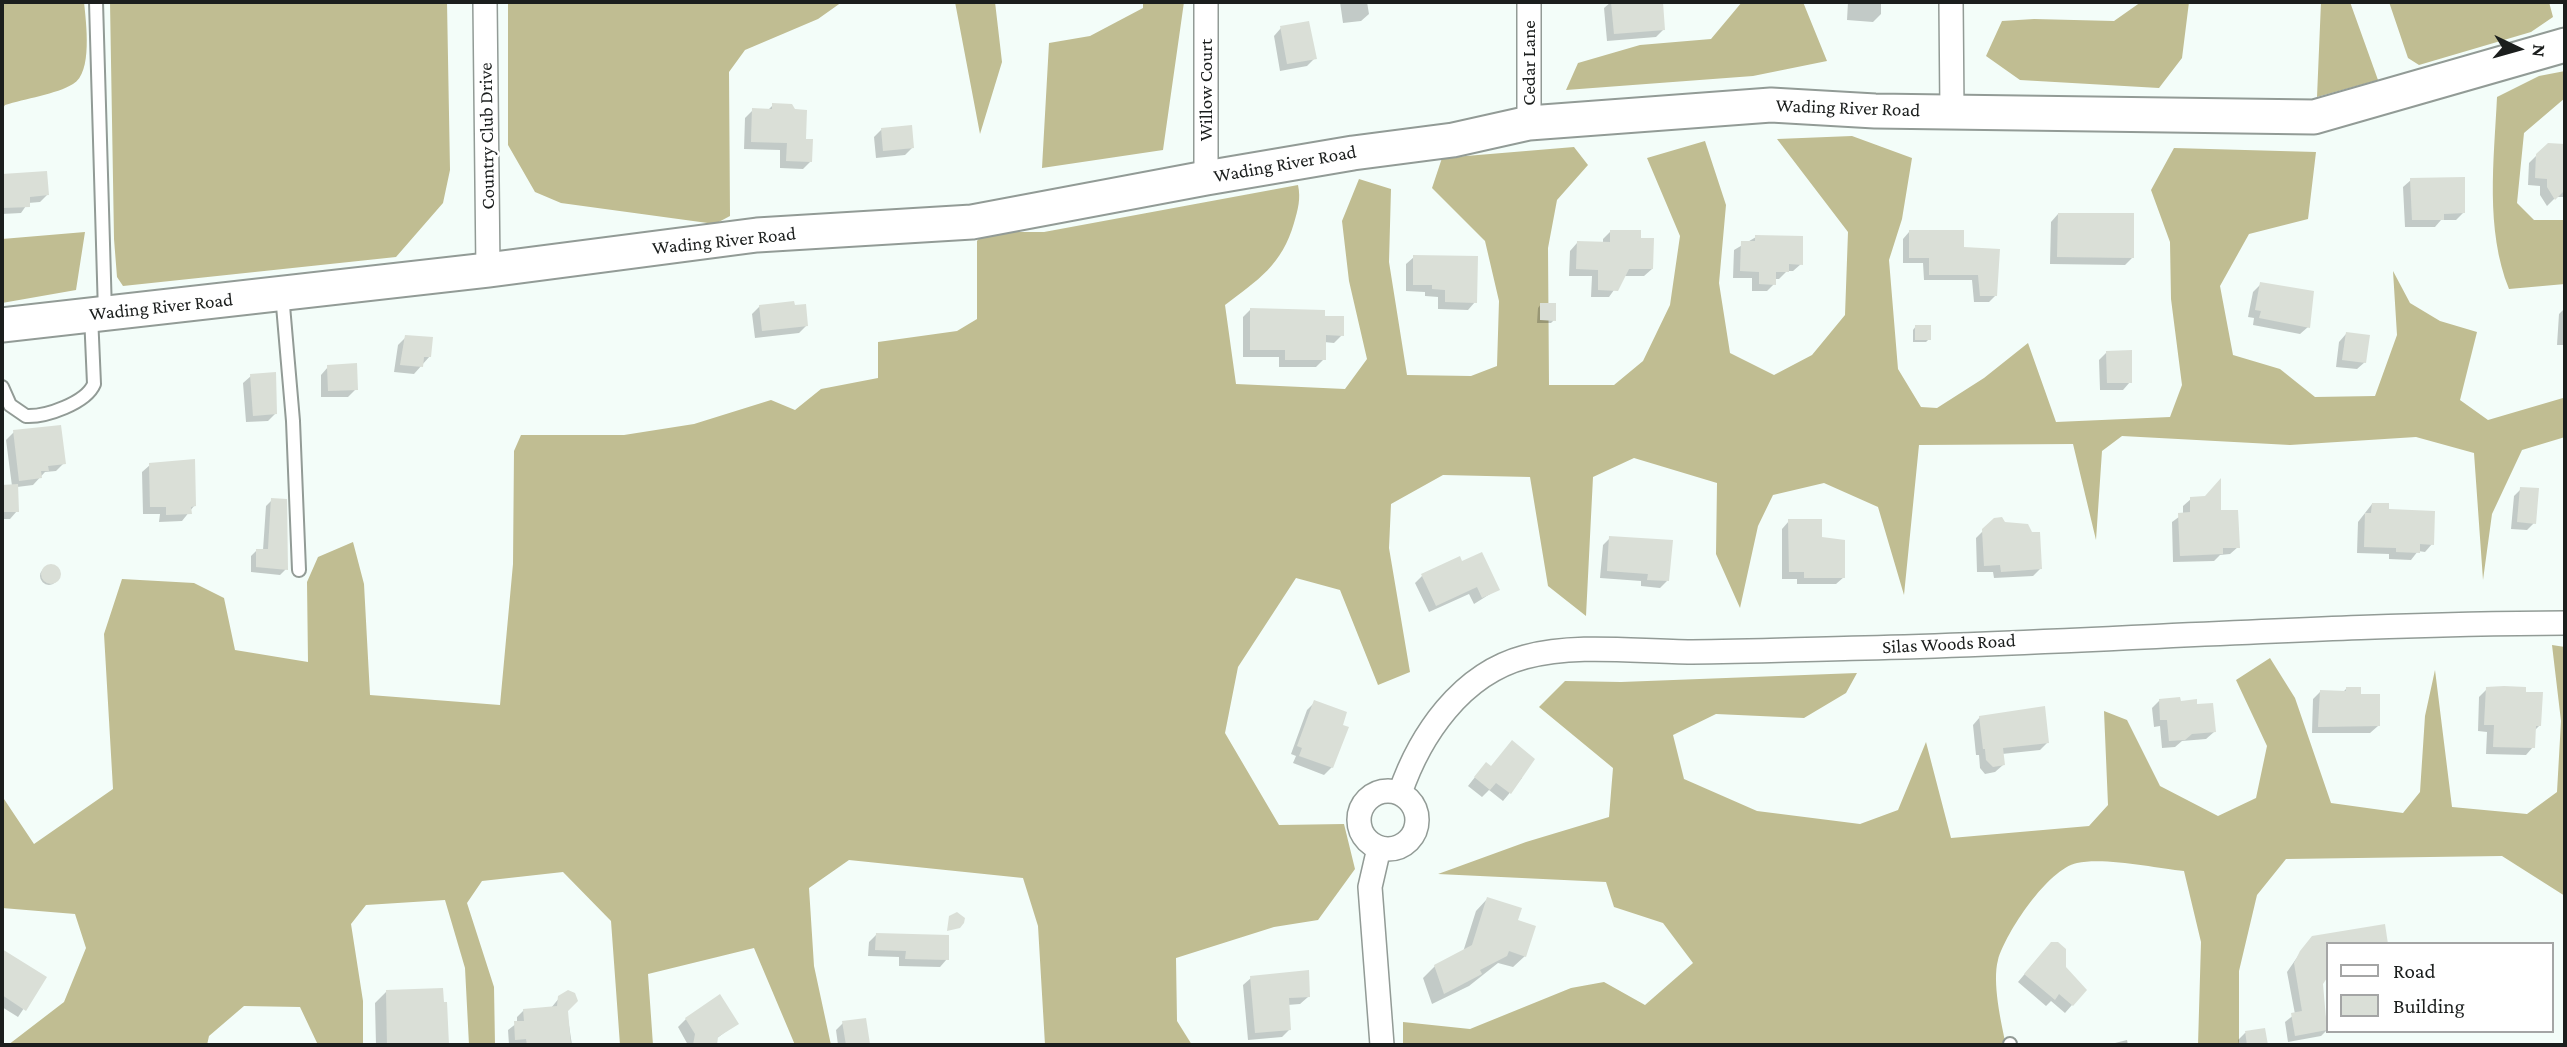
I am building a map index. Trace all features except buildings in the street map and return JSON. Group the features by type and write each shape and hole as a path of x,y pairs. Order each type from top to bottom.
{"main road":[{"name":"Wading River Road","path":"2,325 488,270 757,235 972,222 1206,178 1353,153 1453,140 1530,123 1771,105 2314,117 2565,46"}],"street":[{"name":"Country Club Drive","path":"485,2 488,270"},
{"name":"Willow Court","path":"1206,2 1206,178"},
{"name":"Cedar Lane","path":"1528,2 1530,123"},
{"path":"1951,2 1952,111"},
{"name":"Silas Woods Road","path":"1400,793 1423,740 1444,710 1465,691 1499,668 1524,657 1607,650 1692,652 1921,646 2295,629 2565,623"},
{"path":"1380,792 1400,793 1408,799 1417,815 1414,834 1401,847 1378,848 1360,831 1360,812 1364,803 1380,792"},
{"path":"1378,848 1370,887 1382,1045"}],"lane":[{"path":"2,387 10,405 26,416 54,411 89,392 94,384 98,314 96,2"},
{"path":"282,293 293,421 299,570"}],"shaded area":[{"path":"2,2 84,2 86,58 79,78 73,84 5,105 2,110"},
{"path":"110,2 447,2 450,170 443,203 396,257 123,286 117,277 114,239"},
{"path":"508,2 842,2 818,19 745,50 729,72 730,216 715,224 561,203 535,192 508,145"},
{"path":"955,2 995,2 1002,62 980,134"},
{"path":"1143,2 1184,2 1163,150 1042,168 1049,43 1090,36 1143,8"},
{"path":"1742,2 1803,2 1827,61 1753,76 1566,90 1578,63 1640,45 1711,39"},
{"path":"2141,2 2189,2 2182,58 2159,88 2020,80 1986,56 2002,21 2114,21"},
{"path":"2321,2 2350,2 2378,80 2317,97"},
{"path":"2389,2 2549,2 2553,17 2531,32 2419,65 2408,58"},
{"path":"2565,71 2565,98 2524,133 2517,203 2534,220 2565,220 2565,284 2509,289 2501,266 2494,218 2493,170 2497,97 2539,76"},
{"path":"1852,136 1912,158 1902,219 1889,260 1898,369 1921,407 1937,408 1984,378 2028,343 2056,422 2170,417 2182,385 2171,299 2170,242 2151,190 2174,148 2316,152 2308,219 2249,234 2220,286 2233,355 2280,369 2315,397 2375,396 2397,335 2393,271 2410,303 2440,321 2477,332 2460,400 2488,420 2563,398 2565,437 2522,450 2492,514 2483,580 2474,453 2416,437 2290,445 2122,436 2102,451 2096,540 2073,444 1919,445 1904,595 1878,507 1824,483 1773,495 1758,526 1740,608 1716,554 1717,483 1634,458 1593,477 1586,616 1548,586 1530,477 1443,475 1391,504 1389,548 1410,672 1378,685 1340,590 1296,578 1238,667 1225,733 1279,825 1344,824 1355,869 1318,920 1274,927 1176,958 1177,1021 1192,1045 1045,1045 1038,926 1023,878 849,860 809,888 814,966 831,1045 795,1045 754,948 648,974 653,1045 620,1045 611,921 563,872 482,881 467,903 494,987 495,1045 469,1045 465,968 445,900 366,905 351,924 363,1001 363,1045 318,1045 300,1007 244,1006 209,1036 207,1045 8,1045 64,1002 86,948 75,914 2,908 2,796 34,844 113,789 104,634 122,579 194,583 224,598 235,650 308,662 307,582 318,557 353,542 364,584 370,695 500,705 513,564 514,451 521,435 624,435 694,424 771,400 795,410 821,389 878,378 878,342 957,331 977,319 977,241 984,232 1044,232 1298,185 1298,209 1283,250 1258,279 1225,305 1236,384 1345,389 1367,359 1349,281 1342,221 1359,179 1391,189 1389,262 1407,375 1471,376 1497,366 1499,301 1485,241 1432,188 1442,158 1574,147 1588,165 1557,200 1548,248 1549,385 1614,385 1643,361 1670,305 1680,236 1647,158 1705,141 1726,205 1719,283 1730,353 1774,375 1812,355 1845,315 1848,232 1777,139"},
{"path":"85,232 76,290 2,303 2,239"},
{"path":"2552,645 2565,647 2565,896 2502,856 2286,859 2257,895 2239,971 2239,1045 2198,1045 2201,942 2184,871 2088,861 2066,868 2041,889 2019,919 2003,948 1998,960 1996,979 2006,1045 1403,1045 1403,1022 1470,1029 1571,988 1604,982 1645,1005 1693,963 1663,923 1614,907 1606,882 1438,874 1526,842 1609,817 1613,768 1539,707 1565,681 1621,682 1857,673 1846,693 1804,718 1716,714 1673,735 1684,779 1757,811 1860,824 1898,810 1926,742 1951,838 2089,826 2108,805 2104,711 2127,720 2160,786 2218,816 2256,798 2267,746 2236,680 2270,658 2295,698 2331,803 2403,813 2420,792 2425,716 2435,670 2452,807 2527,814 2557,792 2561,721"}]}
